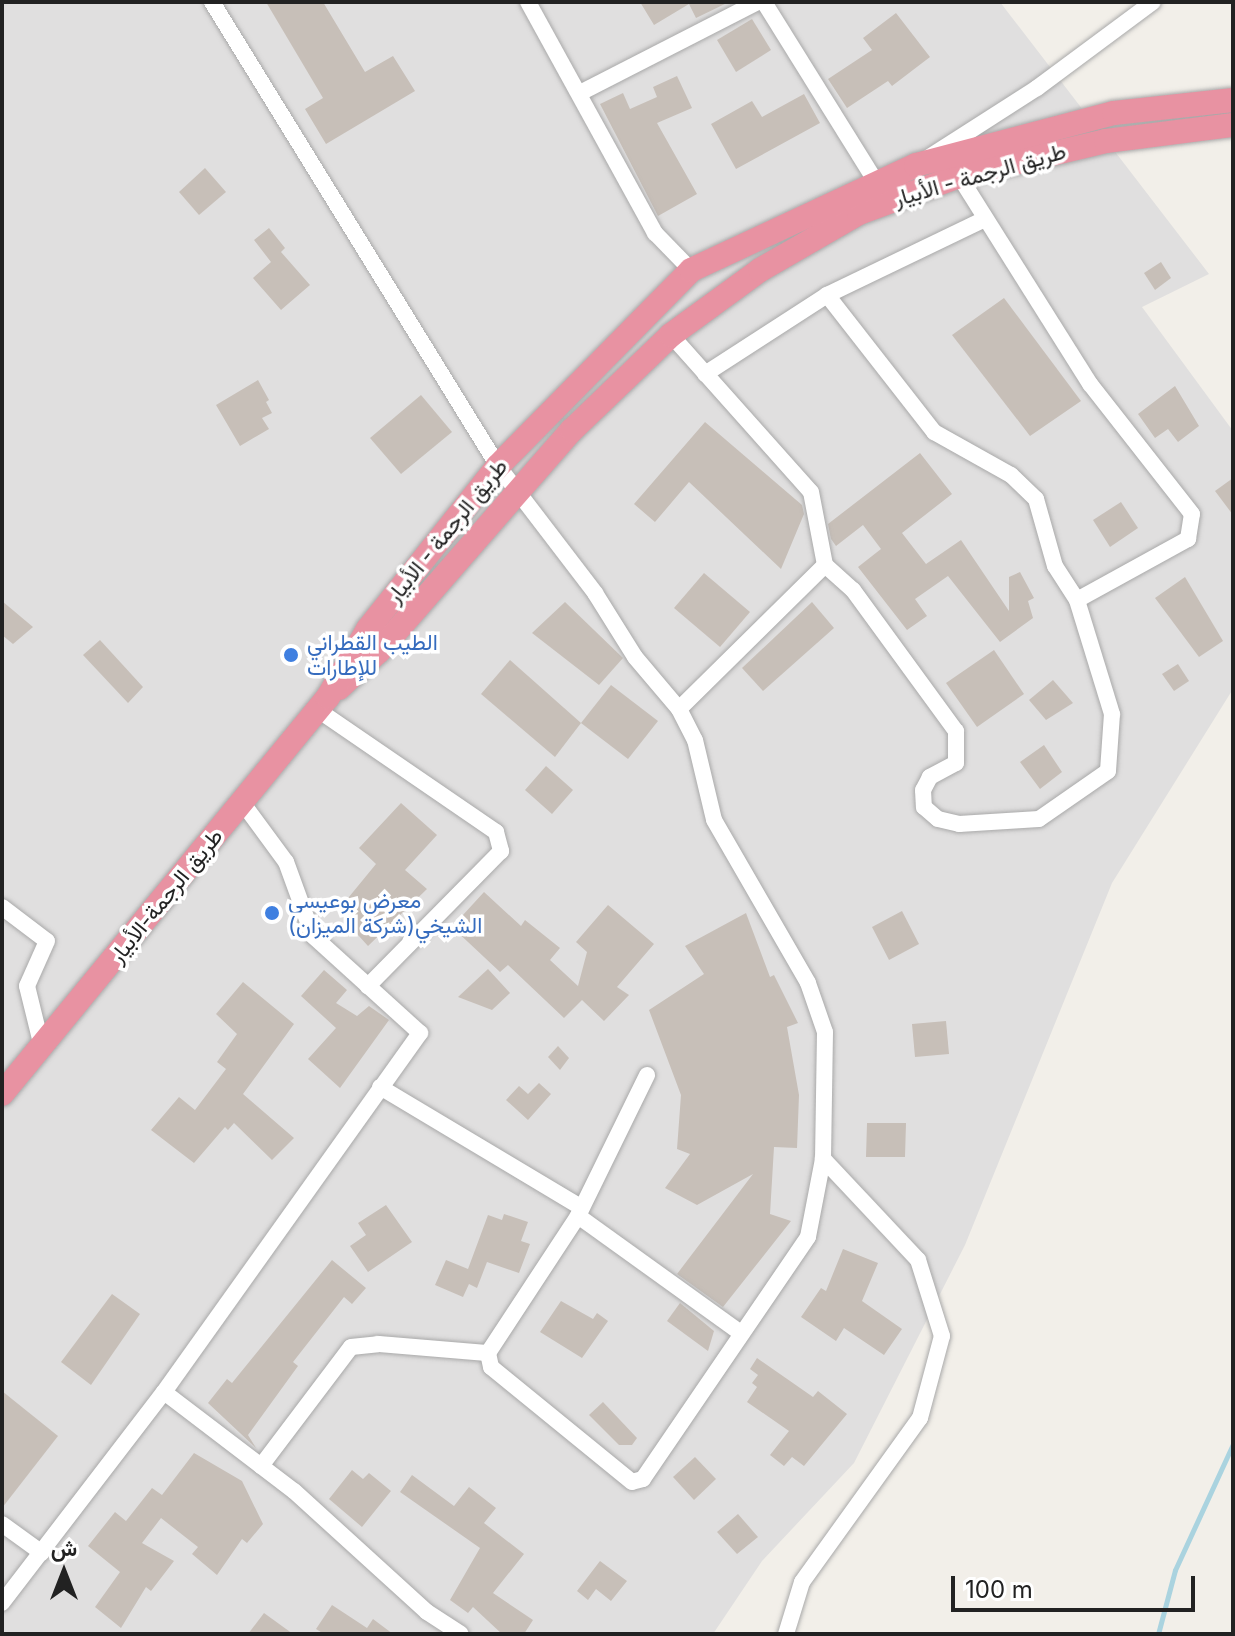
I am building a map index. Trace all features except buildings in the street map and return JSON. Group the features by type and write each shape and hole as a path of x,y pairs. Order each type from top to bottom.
{"highway":[{"name":"طريق الرجمة - الأبيار","path":"323,704 368,629 498,466 691,270 916,165 1114,113 1233,100"},
{"name":"طريق الرجمة - الأبيار","path":"323,704 379,651 517,489 671,335 821,233 899,197 959,176 1106,141 1233,125"},
{"name":"طريق الرجمة-الأبيار","path":"2,1094 323,704"}],"street":[{"path":"212,2 498,466 635,657 679,709 695,740 714,820 808,983 825,1032 823,1159 808,1237 643,1479 632,1482 491,1367 488,1353 580,1212 647,1075"},
{"path":"528,2 655,233 691,270"},
{"path":"580,93 761,2 876,182"},
{"path":"916,165 1037,88 1153,2"},
{"path":"959,176 983,220 1090,384 1192,514 1188,539 1077,600"},
{"path":"705,374 827,295 983,220"},
{"path":"671,335 811,492 825,565 853,590 956,731 956,763 930,777 923,790 924,807 938,819 959,824 1039,819 1108,771 1112,714 1077,600 1055,566 1036,499 1011,475 934,432 827,295"},
{"path":"679,709 825,565"},
{"path":"323,704 496,832 501,851 368,986"},
{"path":"2,1603 164,1392 420,1033 313,936 286,862 242,802"},
{"path":"2,907 47,941 27,986 42,1047"},
{"path":"380,1087 580,1212 741,1333"},
{"path":"786,1634 802,1582 920,1418 942,1336 918,1260 823,1159"},
{"path":"261,1466 351,1347 378,1344 488,1353"},
{"path":"164,1392 261,1466 427,1612 461,1634"},
{"path":"2,1524 42,1553"}],"shaded area":[{"path":"2,2 1000,2 1209,274 1142,307 1233,431 1233,689 1112,883 965,1245 854,1463 762,1561 713,1634 2,1634"}],"waterway":[{"path":"1158,1634 1175,1570 1233,1444"}],"place":[{"name":"الطيب القطراني للإطارات","path":"291,655"},
{"name":"معرض بوعيسى الشيخي(شركة الميزان)","path":"272,913"}]}
